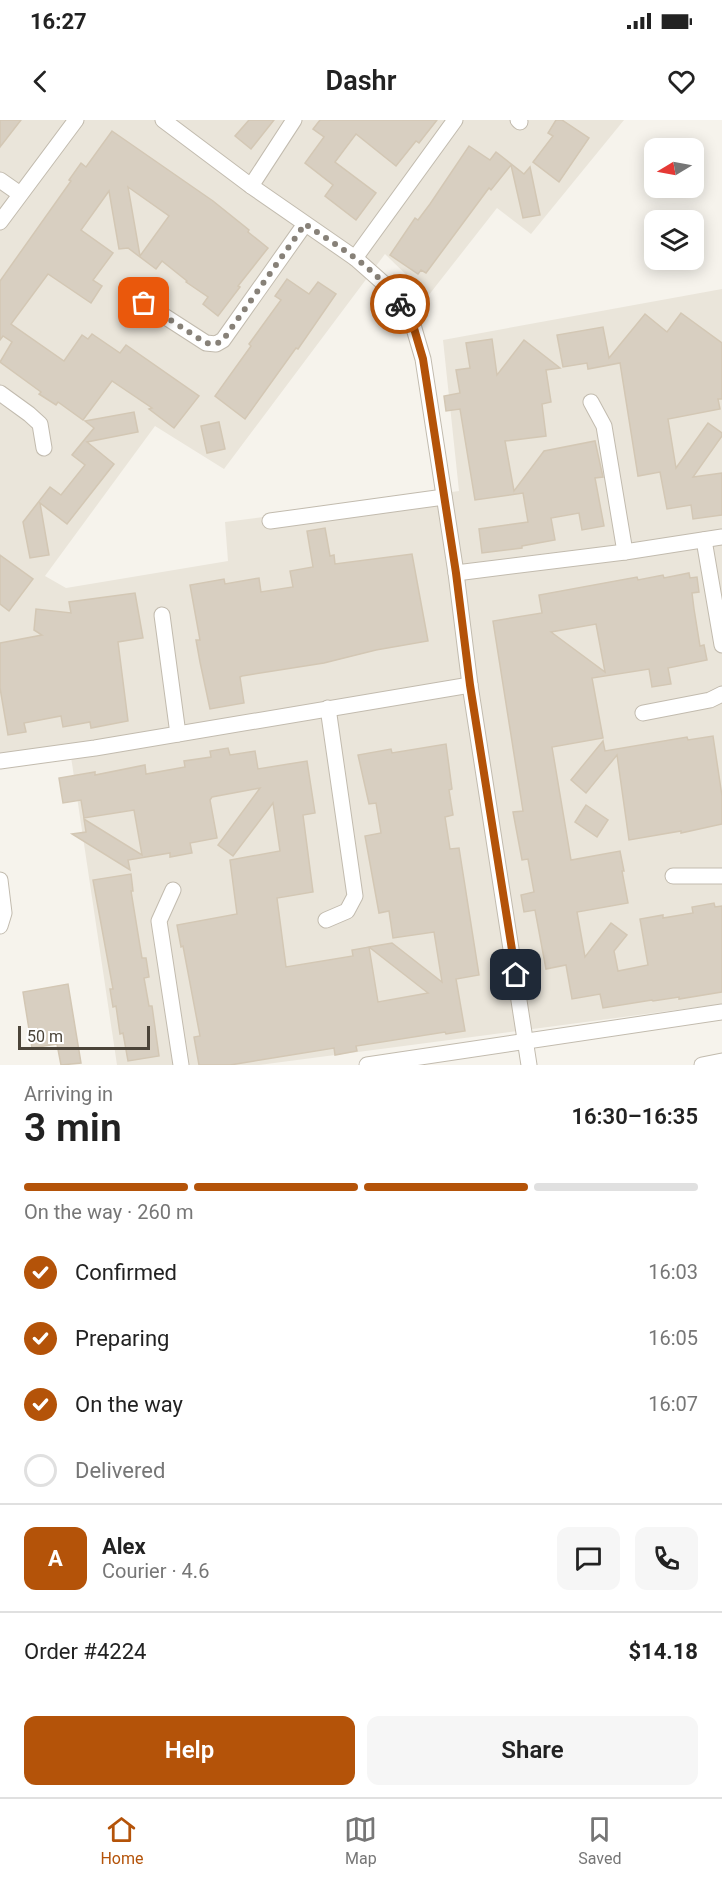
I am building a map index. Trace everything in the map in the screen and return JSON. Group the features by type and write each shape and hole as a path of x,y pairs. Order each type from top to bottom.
{"street":[{"path":"0,222 76,120"},
{"path":"163,120 251,186 355,258 390,289 413,325 423,359 456,573 470,685 530,1065"},
{"path":"251,186 294,120"},
{"path":"355,258 455,120"},
{"path":"0,180 20,194"},
{"path":"144,303 206,343 216,344 223,340 305,224"},
{"path":"0,393 40,424 44,448"},
{"path":"591,402 604,426 625,552"},
{"path":"270,521 444,497"},
{"path":"456,573 625,552 722,537"},
{"path":"704,540 722,645"},
{"path":"162,615 178,734"},
{"path":"0,761 470,685"},
{"path":"643,713 710,700 722,694"},
{"path":"326,920 347,911 355,897 328,708"},
{"path":"673,876 722,876"},
{"path":"0,880 4,913 0,926"},
{"path":"173,890 159,921 181,1065"},
{"path":"367,1065 722,1012"},
{"path":"702,1065 722,1062"}],"shaded area":[{"path":"0,120 624,120 531,234 497,208 428,296 385,254 224,469 155,426 45,576 66,588 228,561 225,522 459,491 443,340 722,289 722,1004 259,1065 117,1065 70,750 0,764"}],"building":[{"path":"0,120 21,120 0,147"},
{"path":"249,120 274,120 251,149 235,136"},
{"path":"320,120 437,120 419,143 416,141 396,166 356,134 335,162 376,193 356,220 325,196 333,185 305,163 324,137 313,129"},
{"path":"556,120 562,120 589,138 559,182 533,162 553,136 548,133"},
{"path":"112,131 213,201 268,248 218,316 203,304 208,297 162,261 156,269 128,248 119,249 109,191 81,230 113,253 93,280 102,286 91,303 48,274 11,324 64,361 82,335 88,339 92,334 120,353 126,345 199,396 174,428 149,409 152,408 112,381 83,420 58,402 56,405 39,394 41,392 0,362 12,342 3,336 0,340 0,281 71,181 69,180 81,163 86,167","holes":["128,187 169,216 140,256"]},
{"path":"469,146 490,160 496,152 524,174 530,167 540,215 523,218 511,165 491,190 489,188 426,273 421,270 418,274 390,255 415,218 418,220 430,204"},
{"path":"287,279 309,294 318,282 336,294 245,419 215,396 281,300 275,296"},
{"path":"681,313 722,343 722,399 718,399 720,409 668,419 676,468 708,423 722,433 693,477 722,473 722,515 693,519 691,505 667,509 660,472 638,476 620,363 588,369 587,363 563,367 557,335 603,327 609,358 645,314 667,332"},
{"path":"492,339 497,375 524,340 560,368 546,370 551,402 542,404 546,436 505,441 514,491 544,451 595,441 603,477 595,478 604,526 582,530 579,513 551,518 555,540 522,546 522,548 482,553 479,529 528,522 523,493 475,500 460,409 446,411 444,396 460,393 456,370 470,368 466,343"},
{"path":"134,412 138,432 87,442 114,464 67,524 40,503 49,555 30,558 23,522 50,487 61,495 85,465 72,455 94,428 85,421"},
{"path":"219,422 225,449 207,453 201,426"},
{"path":"325,528 330,556 334,555 335,564 412,554 428,641 376,650 324,663 242,676 240,677 244,703 210,709 196,640 200,640 190,585 224,579 225,584 259,578 261,592 293,587 290,571 313,567 307,531"},
{"path":"0,555 33,579 9,611 0,604"},
{"path":"689,573 690,578 697,577 699,592 692,593 700,646 704,645 707,660 668,668 671,684 652,687 649,669 592,678 603,738 552,747 571,860 620,851 624,871 622,871 628,903 577,912 585,957 611,923 627,935 614,951 618,971 648,965 640,919 693,913 692,907 714,903 715,907 722,906 722,992 603,1008 600,994 572,999 566,965 546,969 535,910 524,912 521,895 534,892 528,859 522,860 513,812 523,811 493,621 542,613 539,595 637,577 638,580 663,575 664,578","holes":["596,624 605,672 551,632"]},
{"path":"135,593 143,638 118,642 128,721 91,728 90,722 63,727 61,716 24,723 26,732 8,735 0,688 0,643 42,635 34,630 36,609 71,613 69,602"},
{"path":"713,736 722,796 722,824 681,833 681,831 629,840 617,755 586,793 571,780 603,741 605,751 687,737 688,740"},
{"path":"446,744 453,815 445,817 450,849 459,848 479,975 456,979 465,1031 356,1046 357,1051 335,1055 334,1048 230,1065 199,1065 194,1037 200,1036 177,925 237,914 230,860 280,851 273,803 233,856 218,845 260,788 212,797 210,800 217,838 190,843 192,853 170,857 170,853 128,860 130,870 72,834 86,832 84,819 142,855 134,810 84,818 81,800 63,803 59,778 95,772 95,775 145,765 146,774 185,767 184,761 211,757 210,751 228,748 230,755 255,751 258,769 307,761 315,813 303,815 313,892 277,898 286,967 353,956 352,950 369,947 392,943 442,982 434,932 393,938 389,911 379,913 365,836 381,833 376,803 369,804 358,755 391,749 392,753","holes":["369,947 428,993 378,1002"]},
{"path":"586,805 608,820 597,837 575,822"},
{"path":"131,874 133,891 131,891 142,958 146,958 149,977 144,978 149,1006 152,1006 159,1056 128,1061 123,1033 120,1034 116,1006 113,1007 110,989 113,989 93,880"},
{"path":"68,984 81,1063 61,1065 57,1044 32,1048 23,992"}],"way so far":[{"path":"144,303 206,343 216,344 223,340 305,224 355,258 390,289 400,304"}],"route":[{"path":"400,304 413,325 423,359 456,573 470,685 516,975"}]}
